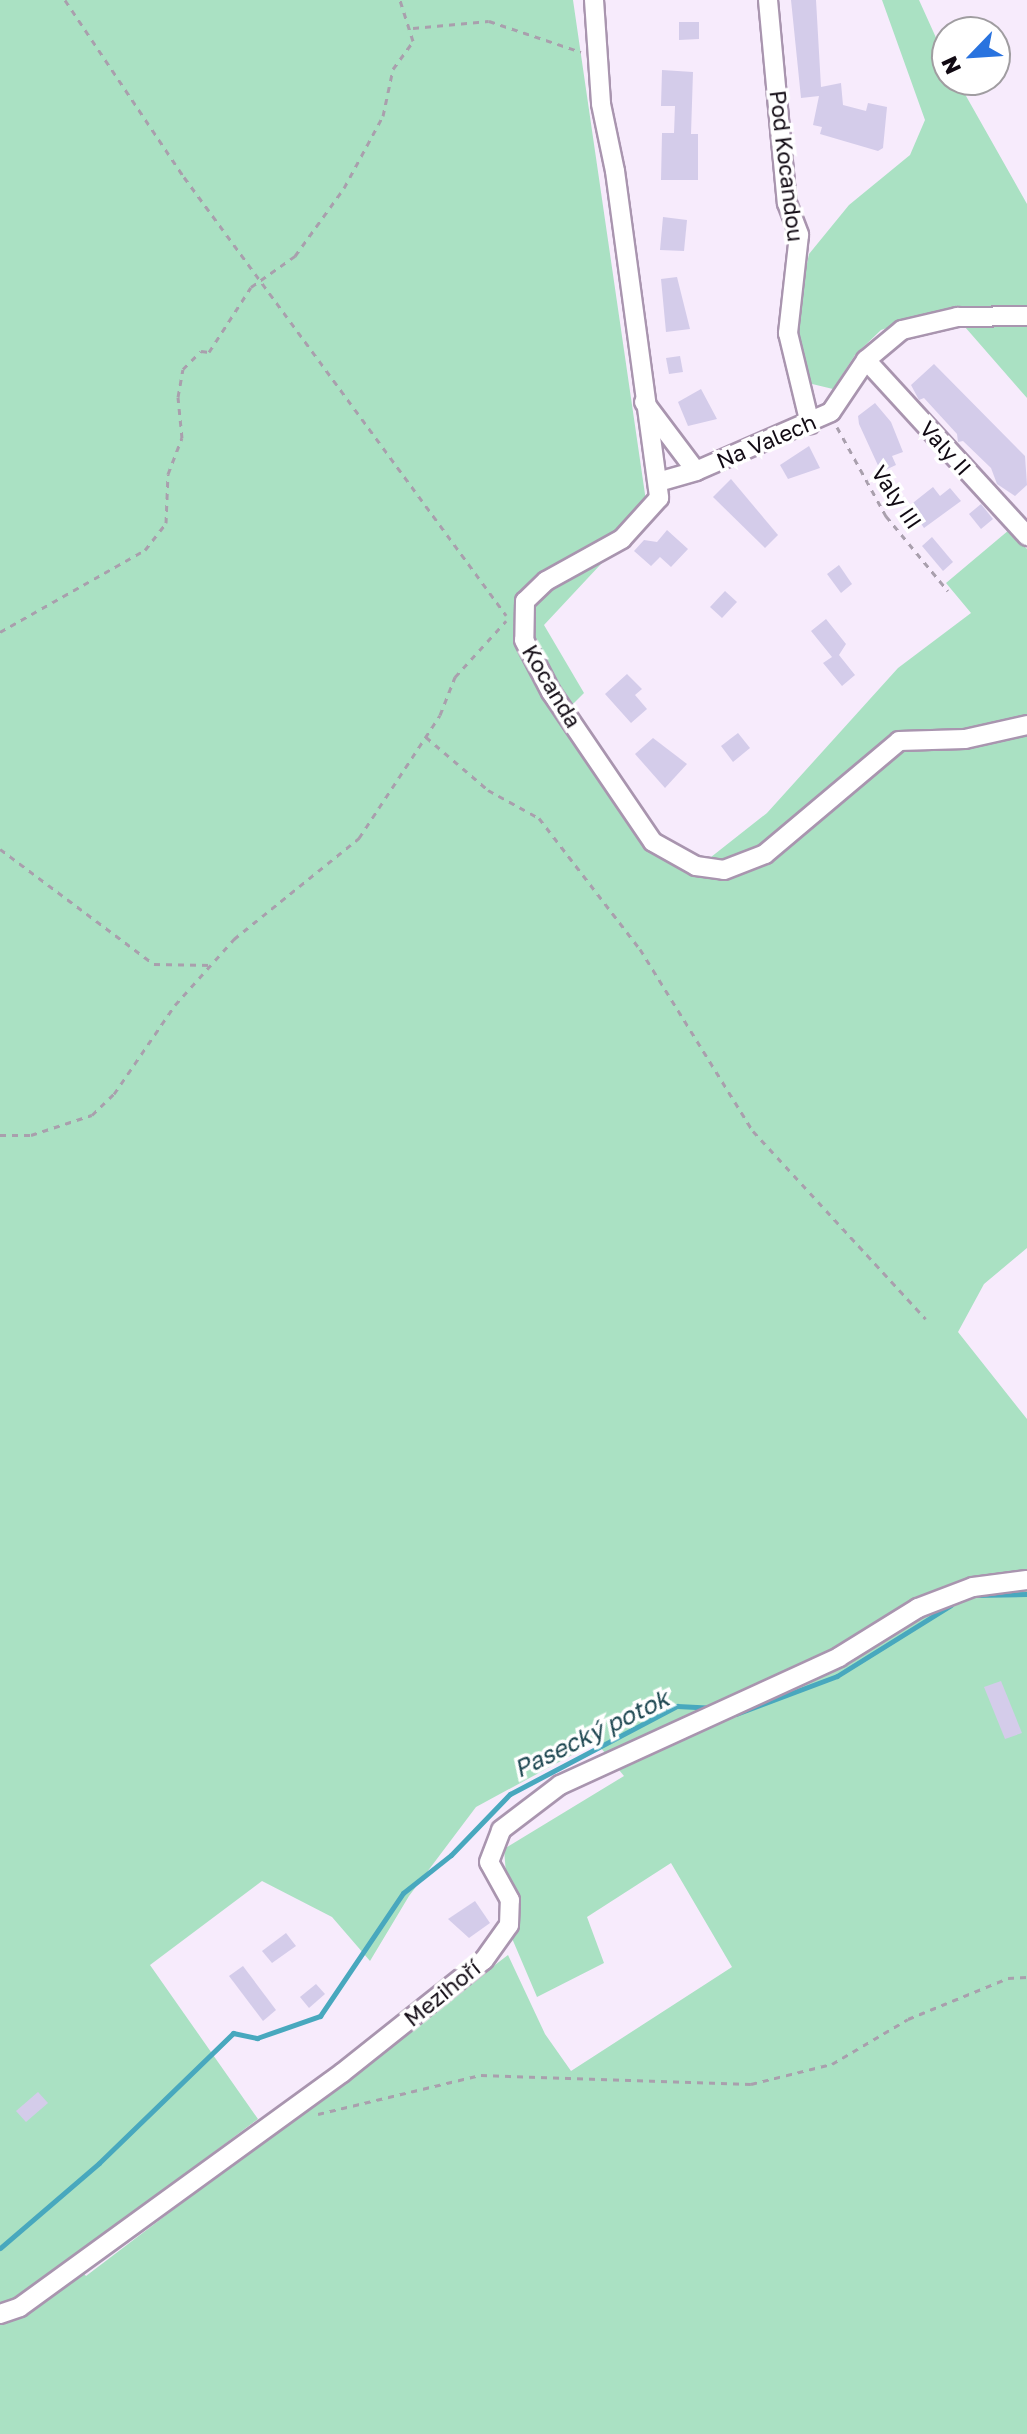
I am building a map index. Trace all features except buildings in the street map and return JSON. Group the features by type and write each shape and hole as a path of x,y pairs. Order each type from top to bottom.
{"street":[{"path":"515,614 546,581 622,539 656,504 658,482 642,400 596,57 594,0"},
{"name":"Pod Kocandou","path":"768,0 787,203 799,235 788,333 810,424"},
{"name":"Na Valech","path":"658,482 696,471 810,424 831,412 866,360 889,338 920,324 987,314 1027,316"},
{"name":"Valy II","path":"866,360 1027,536"},
{"path":"642,400 696,471"},
{"name":"Kocanda","path":"515,614 524,640 551,692 653,842 683,860 724,870 765,854 899,741 965,739 1027,725"},
{"name":"Mezihoří","path":"0,2314 20,2307 342,2073 484,1960 509,1925 510,1900 489,1862 501,1830 560,1785 699,1721 737,1700 839,1657 918,1608 973,1587 1027,1580"}],"path":[{"path":"0,1135 31,1135 92,1115 234,939 359,838 426,737 455,677 515,614 184,177 65,0"},
{"path":"0,632 145,550 166,523 168,474 182,438 178,397 183,369 201,351 209,352 251,287 295,256 344,188 383,116 385,92 413,41 413,28 400,0"},
{"path":"413,28 489,21 596,57"},
{"name":"Valy III","path":"831,412 886,516 948,591"},
{"path":"426,737 488,790 539,818 640,949 753,1131 926,1319"},
{"path":"0,849 154,964 212,965"},
{"path":"314,2115 481,2075 751,2084 832,2064 908,2019 1008,1978 1027,1977"}],"green space":[{"path":"0,0 573,0 646,501 615,549 544,625 584,693 568,709 607,771 669,846 706,861 767,813 898,668 971,613 946,583 1009,530 1027,549 1027,1248 984,1284 958,1332 1027,1419 1027,2434 0,2434","holes":["596,1742 624,1776 504,1849 511,1936 537,1997 604,1963 587,1917 671,1863 732,1967 571,2071 545,2034 508,1955 86,2276 71,2259 258,2119 150,1965 262,1881 332,1917 370,1961 409,1896 476,1807"]},
{"path":"882,0 919,0 931,27 931,96 966,96 1027,204 1027,398 965,327 941,310 881,330 855,355 833,389 808,383 794,327 809,254 849,205 910,155 925,120"}],"waterway":[{"name":"Pasecký potok","path":"975,1595 1027,1594"},
{"name":"Pasecký potok","path":"736,1714 837,1676 951,1605"},
{"name":"Pasecký potok","path":"0,2248 99,2163 233,2033 257,2038 320,2016 403,1893 451,1855 510,1794 677,1706 711,1708"}]}
